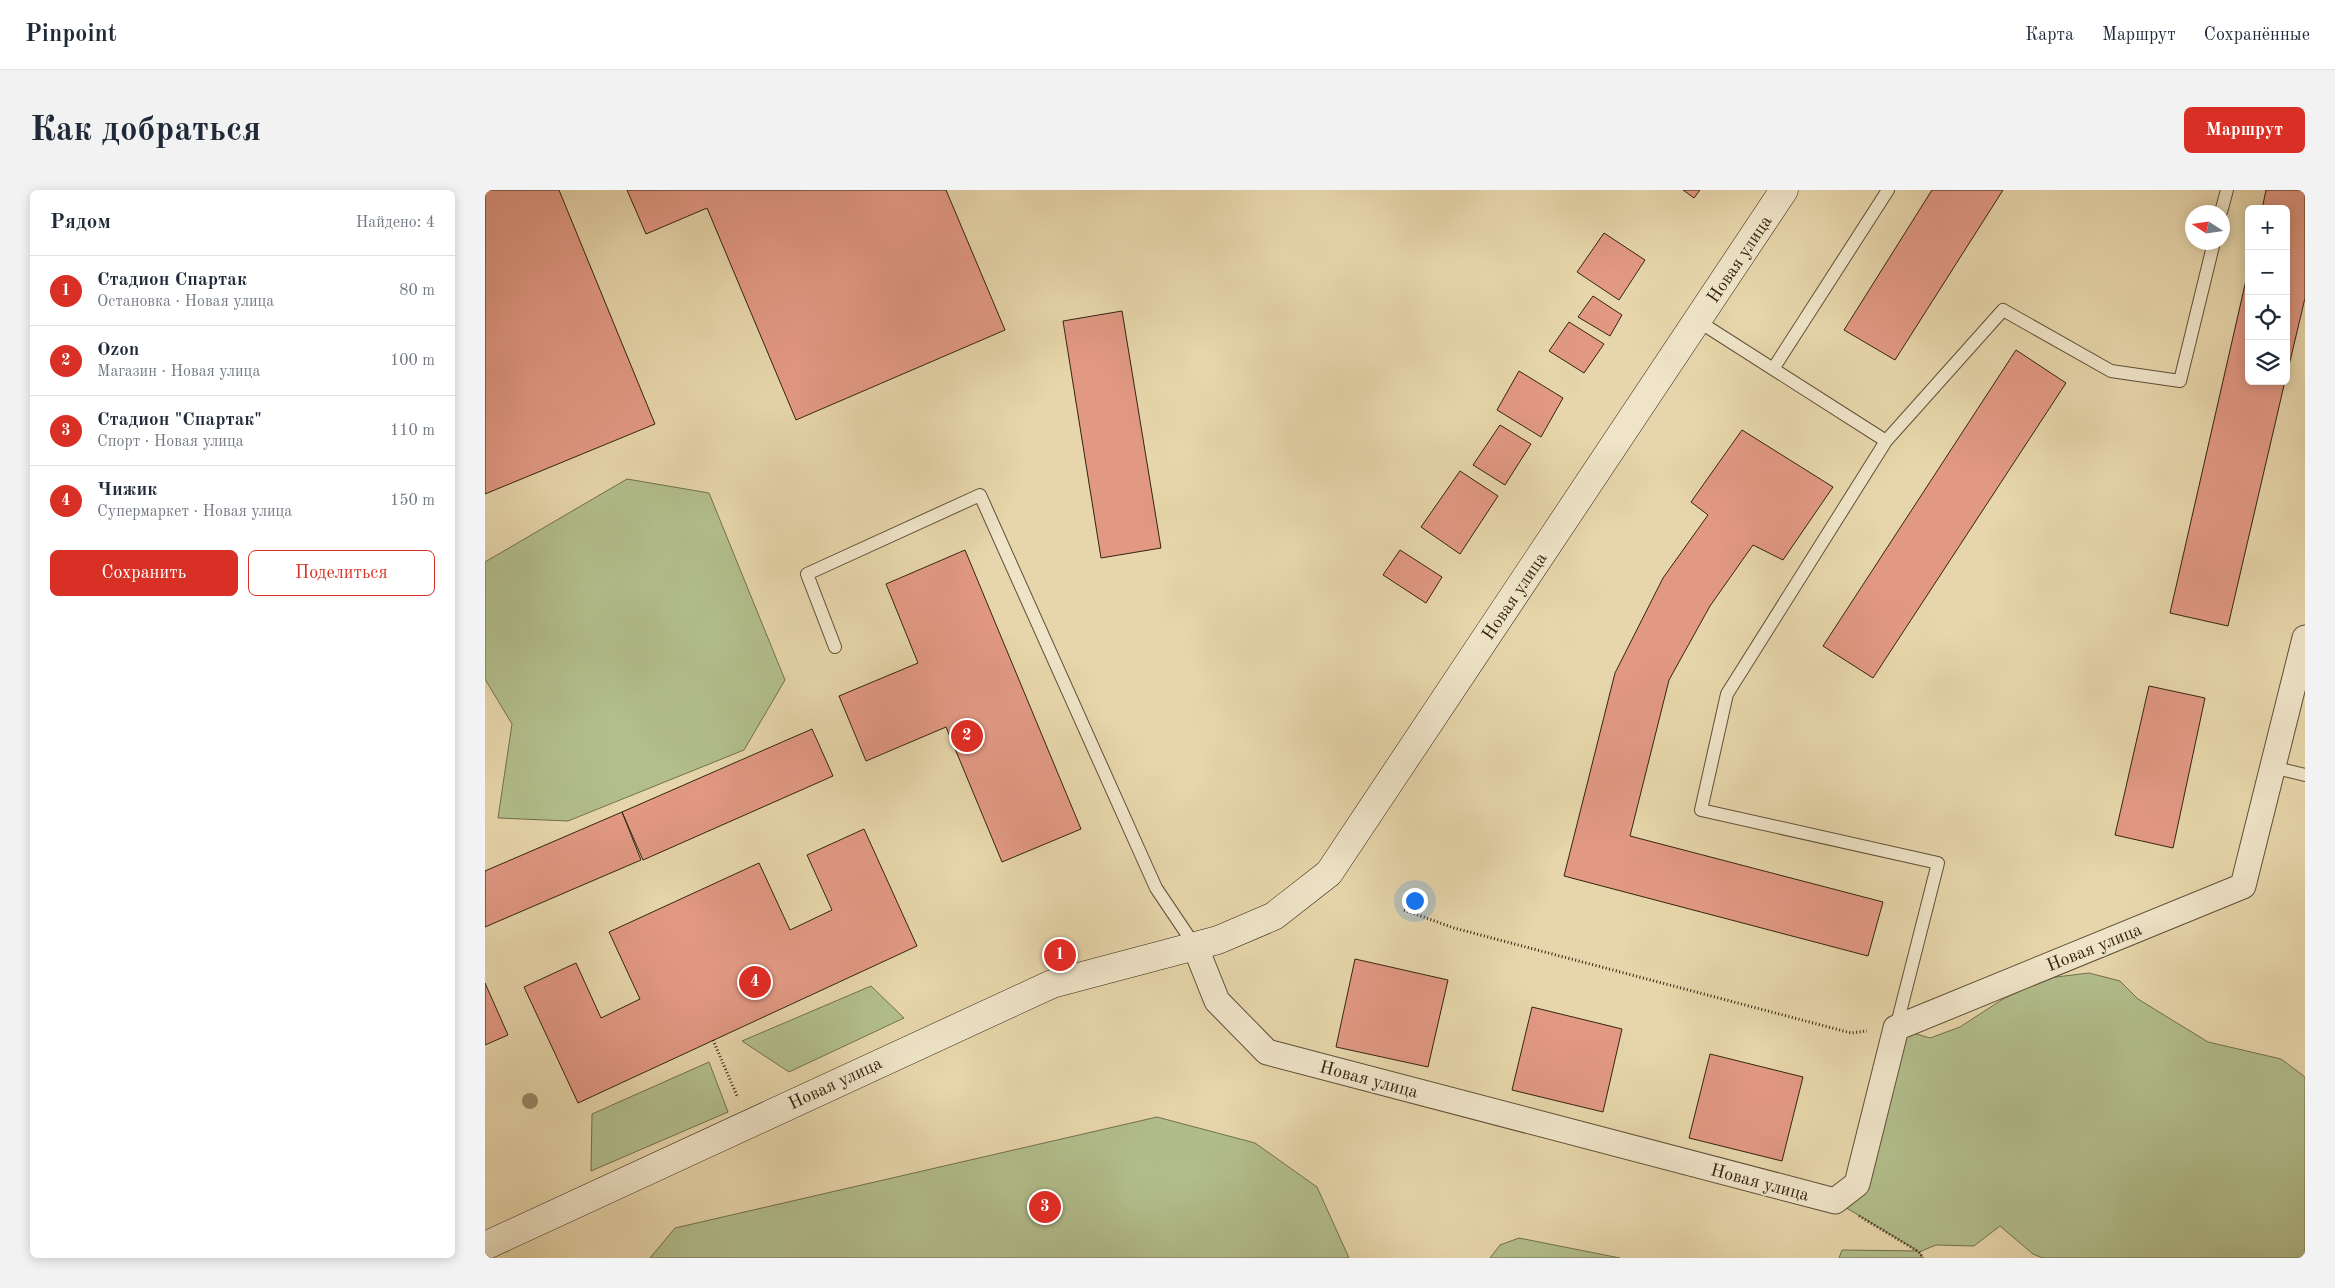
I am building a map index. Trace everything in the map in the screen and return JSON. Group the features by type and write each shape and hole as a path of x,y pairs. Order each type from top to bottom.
{"street":[{"name":"Новая улица","path":"485,1246 1052,984 1218,940 1275,916 1329,873 1784,190"},
{"path":"2272,767 2305,638"},
{"name":"Новая улица","path":"1896,1028 2243,886 2272,767"},
{"name":"Новая улица","path":"1195,946 1217,1001 1267,1052 1835,1201"},
{"path":"1835,1201 1857,1184 1896,1028"}],"lane":[{"path":"1773,369 1888,190"},
{"path":"2223,205 2227,190"},
{"path":"1896,1028 1938,863 1701,810 1727,694 1886,441 2003,310 2111,371 2180,380 2212,250"},
{"path":"1698,321 1886,441"},
{"path":"835,648 807,574 980,495 1156,888 1195,946"},
{"path":"2272,767 2305,775"}],"path":[{"path":"1404,910 1454,928 1851,1033 1896,1028"},
{"path":"713,1040 741,1104"},
{"path":"1835,1201 1919,1252 1923,1258"}],"green space":[{"path":"627,479 709,493 785,680 744,750 568,821 498,818 512,724 485,679 485,562"},
{"path":"2089,973 2120,981 2138,999 2208,1042 2281,1059 2305,1077 2305,1258 2043,1258 2033,1254 2000,1226 1974,1246 1936,1245 1919,1252 1923,1258 1839,1258 1842,1250 1918,1251 1835,1201 1857,1184 1896,1028 1930,1038 1960,1027 2003,999 2048,978"},
{"path":"871,986 904,1018 789,1072 742,1041"},
{"path":"709,1062 728,1112 591,1171 592,1114"},
{"path":"1157,1117 1255,1143 1317,1187 1349,1258 650,1258 675,1228"},
{"path":"1519,1238 1620,1258 1490,1258 1500,1245"}],"building":[{"path":"485,190 559,190 655,424 485,494"},
{"path":"627,190 946,190 1005,330 796,420 707,208 646,234"},
{"path":"1683,190 1700,190 1694,198"},
{"path":"1932,190 2003,190 1895,360 1844,330"},
{"path":"2266,190 2305,190 2305,298 2290,361 2290,205 2263,205"},
{"path":"1604,233 1645,260 1619,300 1577,272"},
{"path":"2245,285 2245,385 2284,385 2228,626 2170,613"},
{"path":"1593,296 1622,315 1610,336 1578,317"},
{"path":"1122,311 1161,548 1101,558 1063,321"},
{"path":"1569,322 1604,344 1584,373 1549,351"},
{"path":"2016,350 2066,383 1873,678 1823,646"},
{"path":"1519,371 1563,398 1541,437 1497,410"},
{"path":"1500,425 1531,444 1505,485 1473,465"},
{"path":"1742,430 1833,487 1783,560 1753,545 1710,606 1669,680 1630,836 1883,902 1868,956 1564,876 1615,673 1663,578 1708,515 1691,502"},
{"path":"1460,471 1498,496 1460,554 1421,527"},
{"path":"965,550 1081,829 1002,862 946,727 866,761 839,696 918,663 886,584"},
{"path":"1400,550 1442,577 1426,603 1383,575"},
{"path":"2149,686 2205,698 2173,848 2115,835"},
{"path":"812,729 833,776 643,860 622,812"},
{"path":"622,812 641,860 485,927 485,871"},
{"path":"864,829 917,946 578,1103 524,987 576,963 601,1018 640,999 609,932 759,863 790,930 832,910 807,855"},
{"path":"1355,959 1448,980 1428,1067 1336,1047"},
{"path":"485,983 508,1035 485,1045"},
{"path":"1532,1007 1622,1029 1603,1112 1512,1090"},
{"path":"1710,1054 1803,1077 1782,1161 1689,1138"}],"place":[{"name":"Ozon","path":"967,736"},
{"name":"Стадион Спартак","path":"1060,955"},
{"name":"Чижик","path":"755,982"},
{"name":"Стадион \"Спартак\"","path":"1045,1207"}]}
